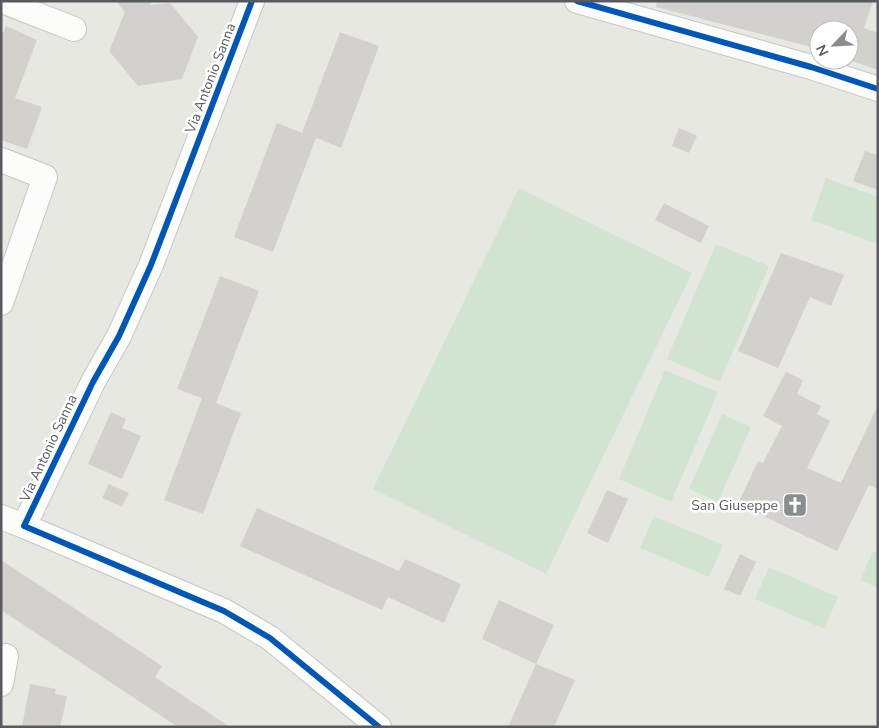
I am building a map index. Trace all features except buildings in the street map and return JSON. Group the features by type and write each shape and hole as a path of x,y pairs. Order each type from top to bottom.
{"street":[{"path":"2,1 74,29"},
{"name":"Via Antonio Sanna","path":"24,526 93,382 119,336 151,265 252,1"},
{"path":"589,2 811,67 878,90"},
{"path":"1,160 45,177 1,303"},
{"path":"1,517 224,611 270,638 379,727"},
{"path":"1,684 6,656"}],"green space":[{"path":"826,178 878,197 878,244 811,220"},
{"path":"519,188 692,273 546,574 373,489"},
{"path":"716,244 769,266 720,382 667,359"},
{"path":"665,370 718,392 671,502 619,479"},
{"path":"722,414 751,427 718,502 689,489"},
{"path":"654,516 723,545 709,577 640,548"},
{"path":"873,551 878,554 878,588 860,580"},
{"path":"769,567 838,597 824,629 755,599"}],"cycle path":[{"path":"252,1 151,265 119,336 93,382 24,526 224,611 270,638 379,727"},
{"path":"577,1 811,67 878,89"}],"place":[{"name":"San Giuseppe","path":"795,505"}]}
